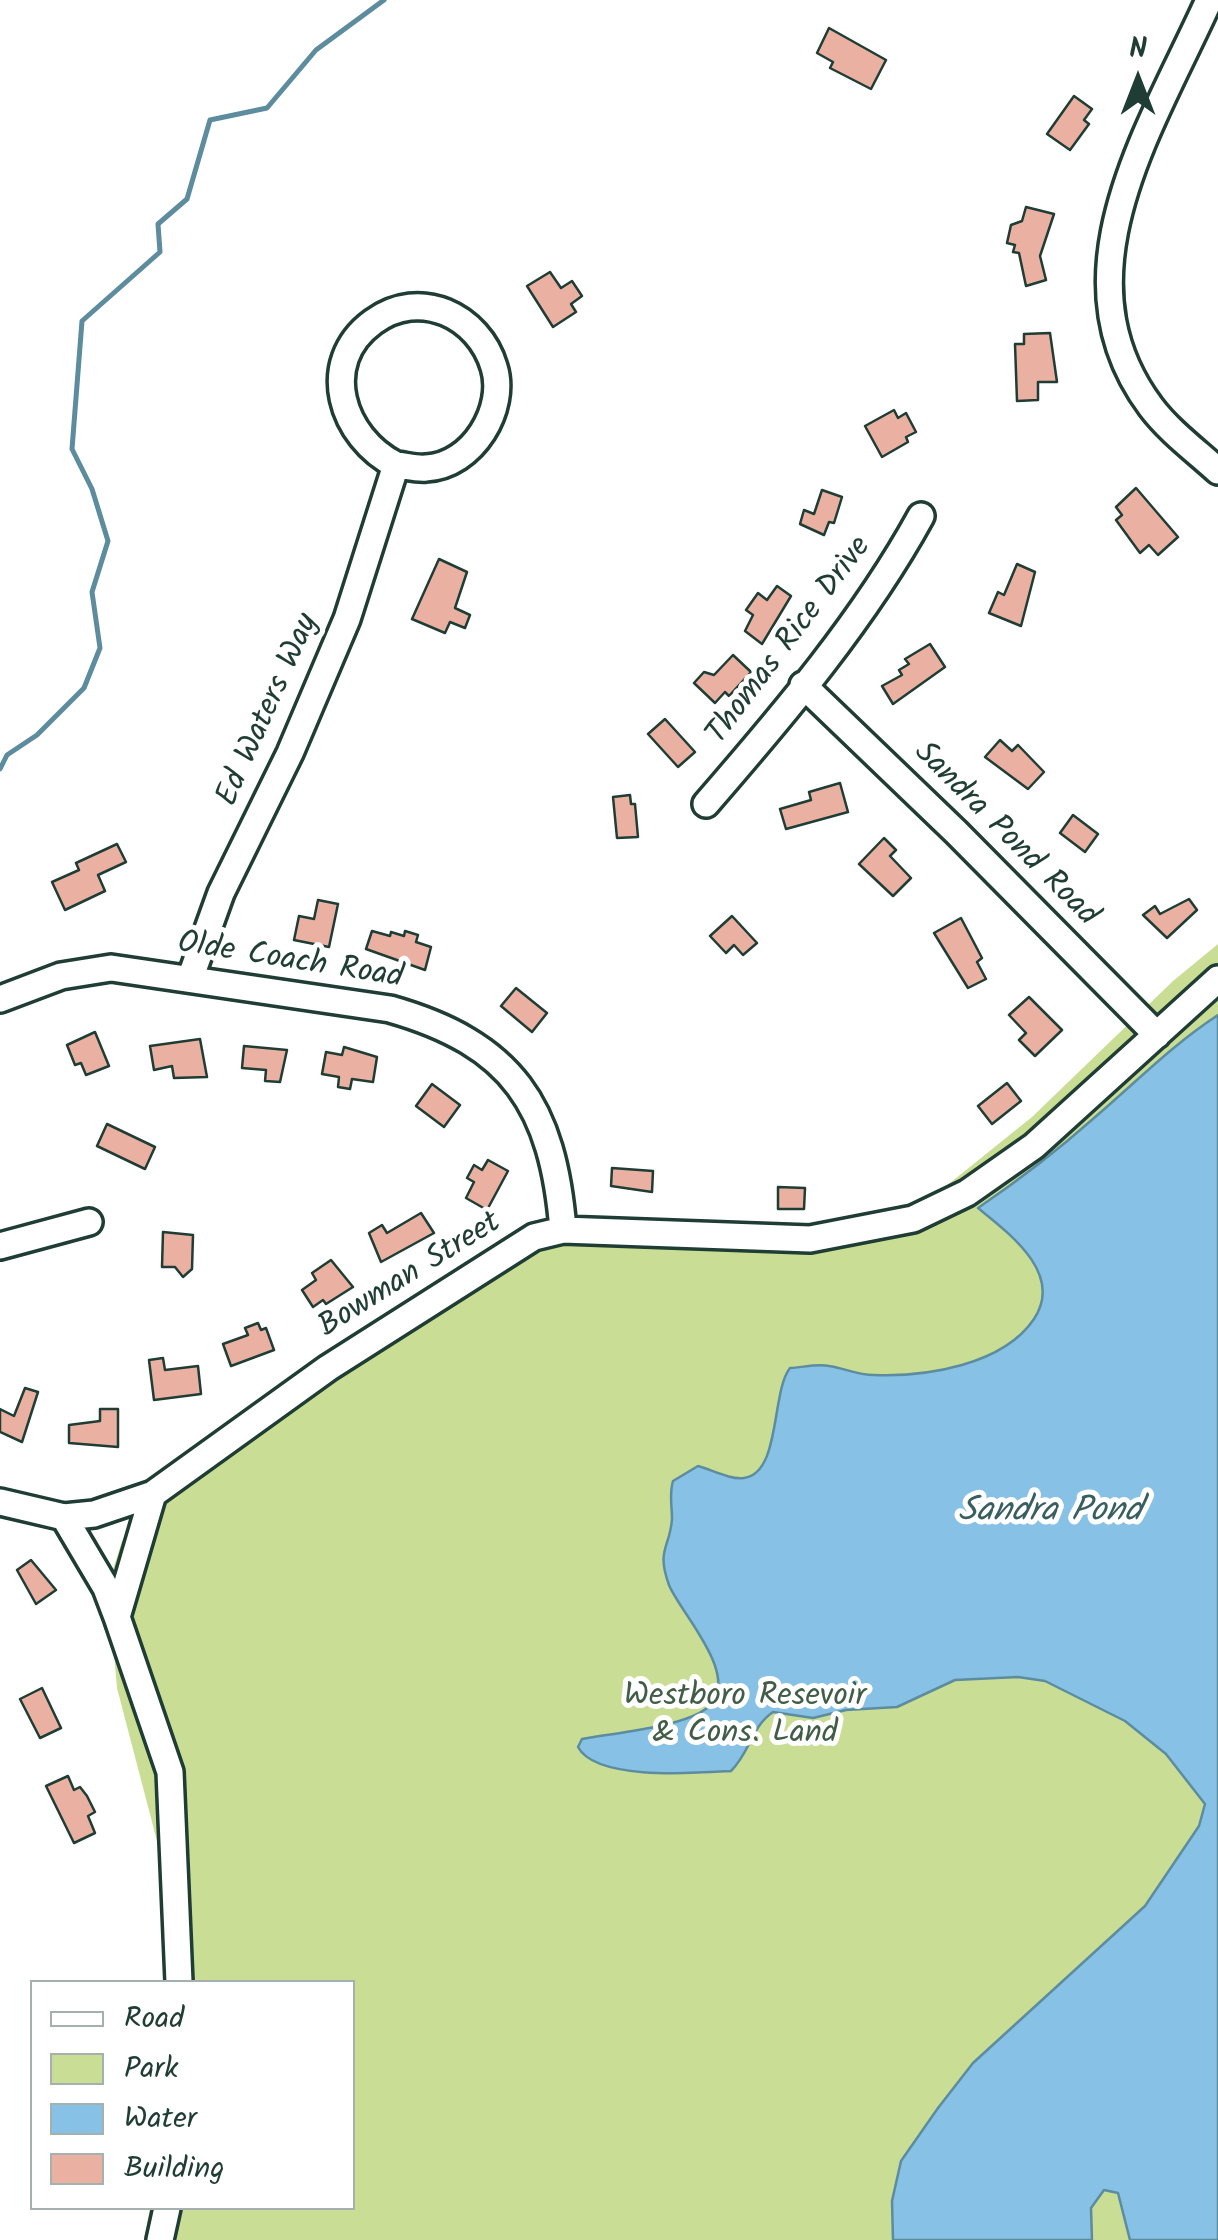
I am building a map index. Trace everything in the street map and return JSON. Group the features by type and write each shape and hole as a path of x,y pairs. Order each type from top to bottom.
{"street":[{"path":"1209,0 1129,173 1115,216 1109,286 1130,369 1151,407 1218,471"},
{"path":"423,308 456,315 488,345 496,371 494,410 486,429 453,459 427,468 396,465 370,450 348,422 342,399 346,357 374,321 390,314 423,308"},
{"name":"Ed Waters Way","path":"190,979 220,893 290,753 347,619 396,465"},
{"name":"Thomas Rice Drive","path":"706,804 892,569 921,516"},
{"name":"Sandra Pond Road","path":"803,685 1157,1035"},
{"name":"Olde Coach Road","path":"0,999 88,970 111,968 390,1009 458,1034 516,1080 538,1111 556,1163 563,1230"},
{"name":"Bowman Street","path":"64,1516 94,1514 153,1494 328,1368 534,1237 563,1230 810,1239 914,1218 967,1193 1034,1146 1218,979"},
{"path":"0,1246 90,1222"},
{"path":"117,1617 153,1494"},
{"path":"0,1502 64,1516 106,1588 117,1617 170,1772 175,1811 179,1980"},
{"path":"160,2240 167,2210"}],"green space":[{"name":"Westboro Resevoir & Cons. Land","path":"1218,944 1218,2240 144,2240 150,2210 355,2210 355,1980 165,1980 163,1864 117,1688 108,1585 122,1541 170,1468 217,1430 517,1241 736,1243 930,1199 1032,1117 1173,981"}],"water":[{"name":"Sandra Pond","path":"1218,1015 1218,2240 1130,2240 1118,2193 1104,2190 1091,2208 1092,2240 893,2240 892,2201 901,2161 938,2108 973,2063 1145,1906 1199,1826 1205,1804 1166,1754 1125,1721 1045,1681 1018,1677 955,1680 897,1707 846,1710 813,1718 773,1712 760,1725 731,1771 625,1770 588,1758 578,1747 582,1739 696,1715 716,1695 714,1663 665,1573 673,1481 698,1466 739,1478 756,1473 770,1447 784,1379 790,1368 824,1365 862,1374 917,1374 962,1365 1020,1335 1042,1302 1038,1271 1018,1243 978,1208 1052,1154 1169,1052"}],"building":[{"path":"829,28 886,60 871,89 830,68 833,62 817,53"},
{"path":"1074,96 1092,109 1084,120 1089,124 1070,150 1047,134"},
{"path":"1026,207 1054,214 1040,256 1046,280 1026,286 1019,253 1013,252 1015,245 1007,243 1011,225 1022,221"},
{"path":"550,272 561,288 572,281 582,296 571,304 576,312 553,327 527,286"},
{"path":"1050,333 1057,382 1038,382 1038,400 1017,401 1015,344 1024,344 1024,334"},
{"path":"894,410 898,418 906,413 916,432 906,437 908,442 882,457 865,426"},
{"path":"1136,488 1178,537 1158,555 1149,545 1140,553 1116,520 1122,515 1116,507"},
{"path":"822,490 842,497 834,523 829,522 824,535 800,524 804,510 814,514"},
{"path":"439,559 467,572 455,608 470,615 465,628 450,622 445,633 412,619"},
{"path":"1017,564 1035,572 1021,626 989,613 998,592 1004,595"},
{"path":"777,586 791,596 762,644 745,631 753,615 746,610 758,593 767,600"},
{"path":"930,644 945,667 893,704 882,686 902,675 899,670 909,664 905,659"},
{"path":"733,655 751,672 729,696 725,692 715,703 694,683 704,672 714,675"},
{"path":"665,719 695,752 678,767 648,734"},
{"path":"1000,740 1012,751 1018,745 1044,772 1028,789 985,757"},
{"path":"840,783 848,812 786,829 780,809 811,800 809,792"},
{"path":"630,795 631,804 635,804 638,837 617,838 613,797"},
{"path":"1073,815 1098,834 1085,852 1060,833"},
{"path":"884,838 896,850 890,856 911,878 893,896 859,864"},
{"path":"117,844 126,862 98,875 105,891 65,910 52,882 79,870 76,863"},
{"path":"1189,899 1197,910 1167,938 1143,915 1155,906 1160,914"},
{"path":"318,900 338,904 329,947 294,940 299,916 314,919"},
{"path":"732,916 757,943 743,955 734,945 726,953 710,936"},
{"path":"961,918 982,958 977,962 986,979 968,988 934,933"},
{"path":"372,931 390,936 391,932 404,936 405,931 418,935 416,942 431,947 425,970 366,949"},
{"path":"516,988 547,1013 532,1032 501,1006"},
{"path":"1029,997 1062,1030 1035,1056 1019,1040 1026,1033 1009,1015"},
{"path":"95,1032 109,1066 86,1075 81,1063 75,1065 67,1045"},
{"path":"200,1039 207,1077 174,1078 172,1066 154,1070 150,1046"},
{"path":"244,1046 287,1050 280,1082 265,1081 266,1070 242,1068"},
{"path":"344,1047 377,1057 373,1082 352,1079 350,1089 338,1087 339,1077 322,1074 326,1052 342,1055"},
{"path":"1007,1083 1021,1101 992,1124 978,1106"},
{"path":"432,1084 460,1105 444,1127 416,1106"},
{"path":"107,1124 155,1147 145,1169 97,1146"},
{"path":"488,1160 508,1171 487,1210 466,1198 474,1182 467,1178 474,1165 482,1170"},
{"path":"612,1168 653,1171 652,1192 611,1186"},
{"path":"778,1187 805,1188 804,1209 778,1209"},
{"path":"421,1213 434,1233 381,1262 369,1233 382,1225 387,1233"},
{"path":"163,1232 193,1235 192,1269 183,1277 175,1267 162,1267"},
{"path":"331,1260 353,1287 326,1304 323,1300 313,1307 302,1290 316,1280 312,1273"},
{"path":"258,1323 261,1330 266,1328 274,1350 231,1366 223,1344 248,1335 245,1328"},
{"path":"163,1358 165,1370 198,1366 201,1394 154,1400 149,1360"},
{"path":"25,1388 38,1392 22,1442 0,1432 0,1409 14,1416"},
{"path":"100,1409 118,1409 118,1447 69,1443 69,1425 100,1421"},
{"path":"31,1560 56,1590 36,1604 17,1570"},
{"path":"42,1688 61,1728 40,1738 20,1699"},
{"path":"68,1776 74,1790 80,1787 95,1812 88,1816 95,1833 74,1843 46,1786"}],"waterway":[{"path":"0,769 7,755 37,735 84,688 100,648 92,592 108,541 92,489 72,449 82,321 160,252 158,224 187,199 210,120 267,108 316,50 384,0"}]}
